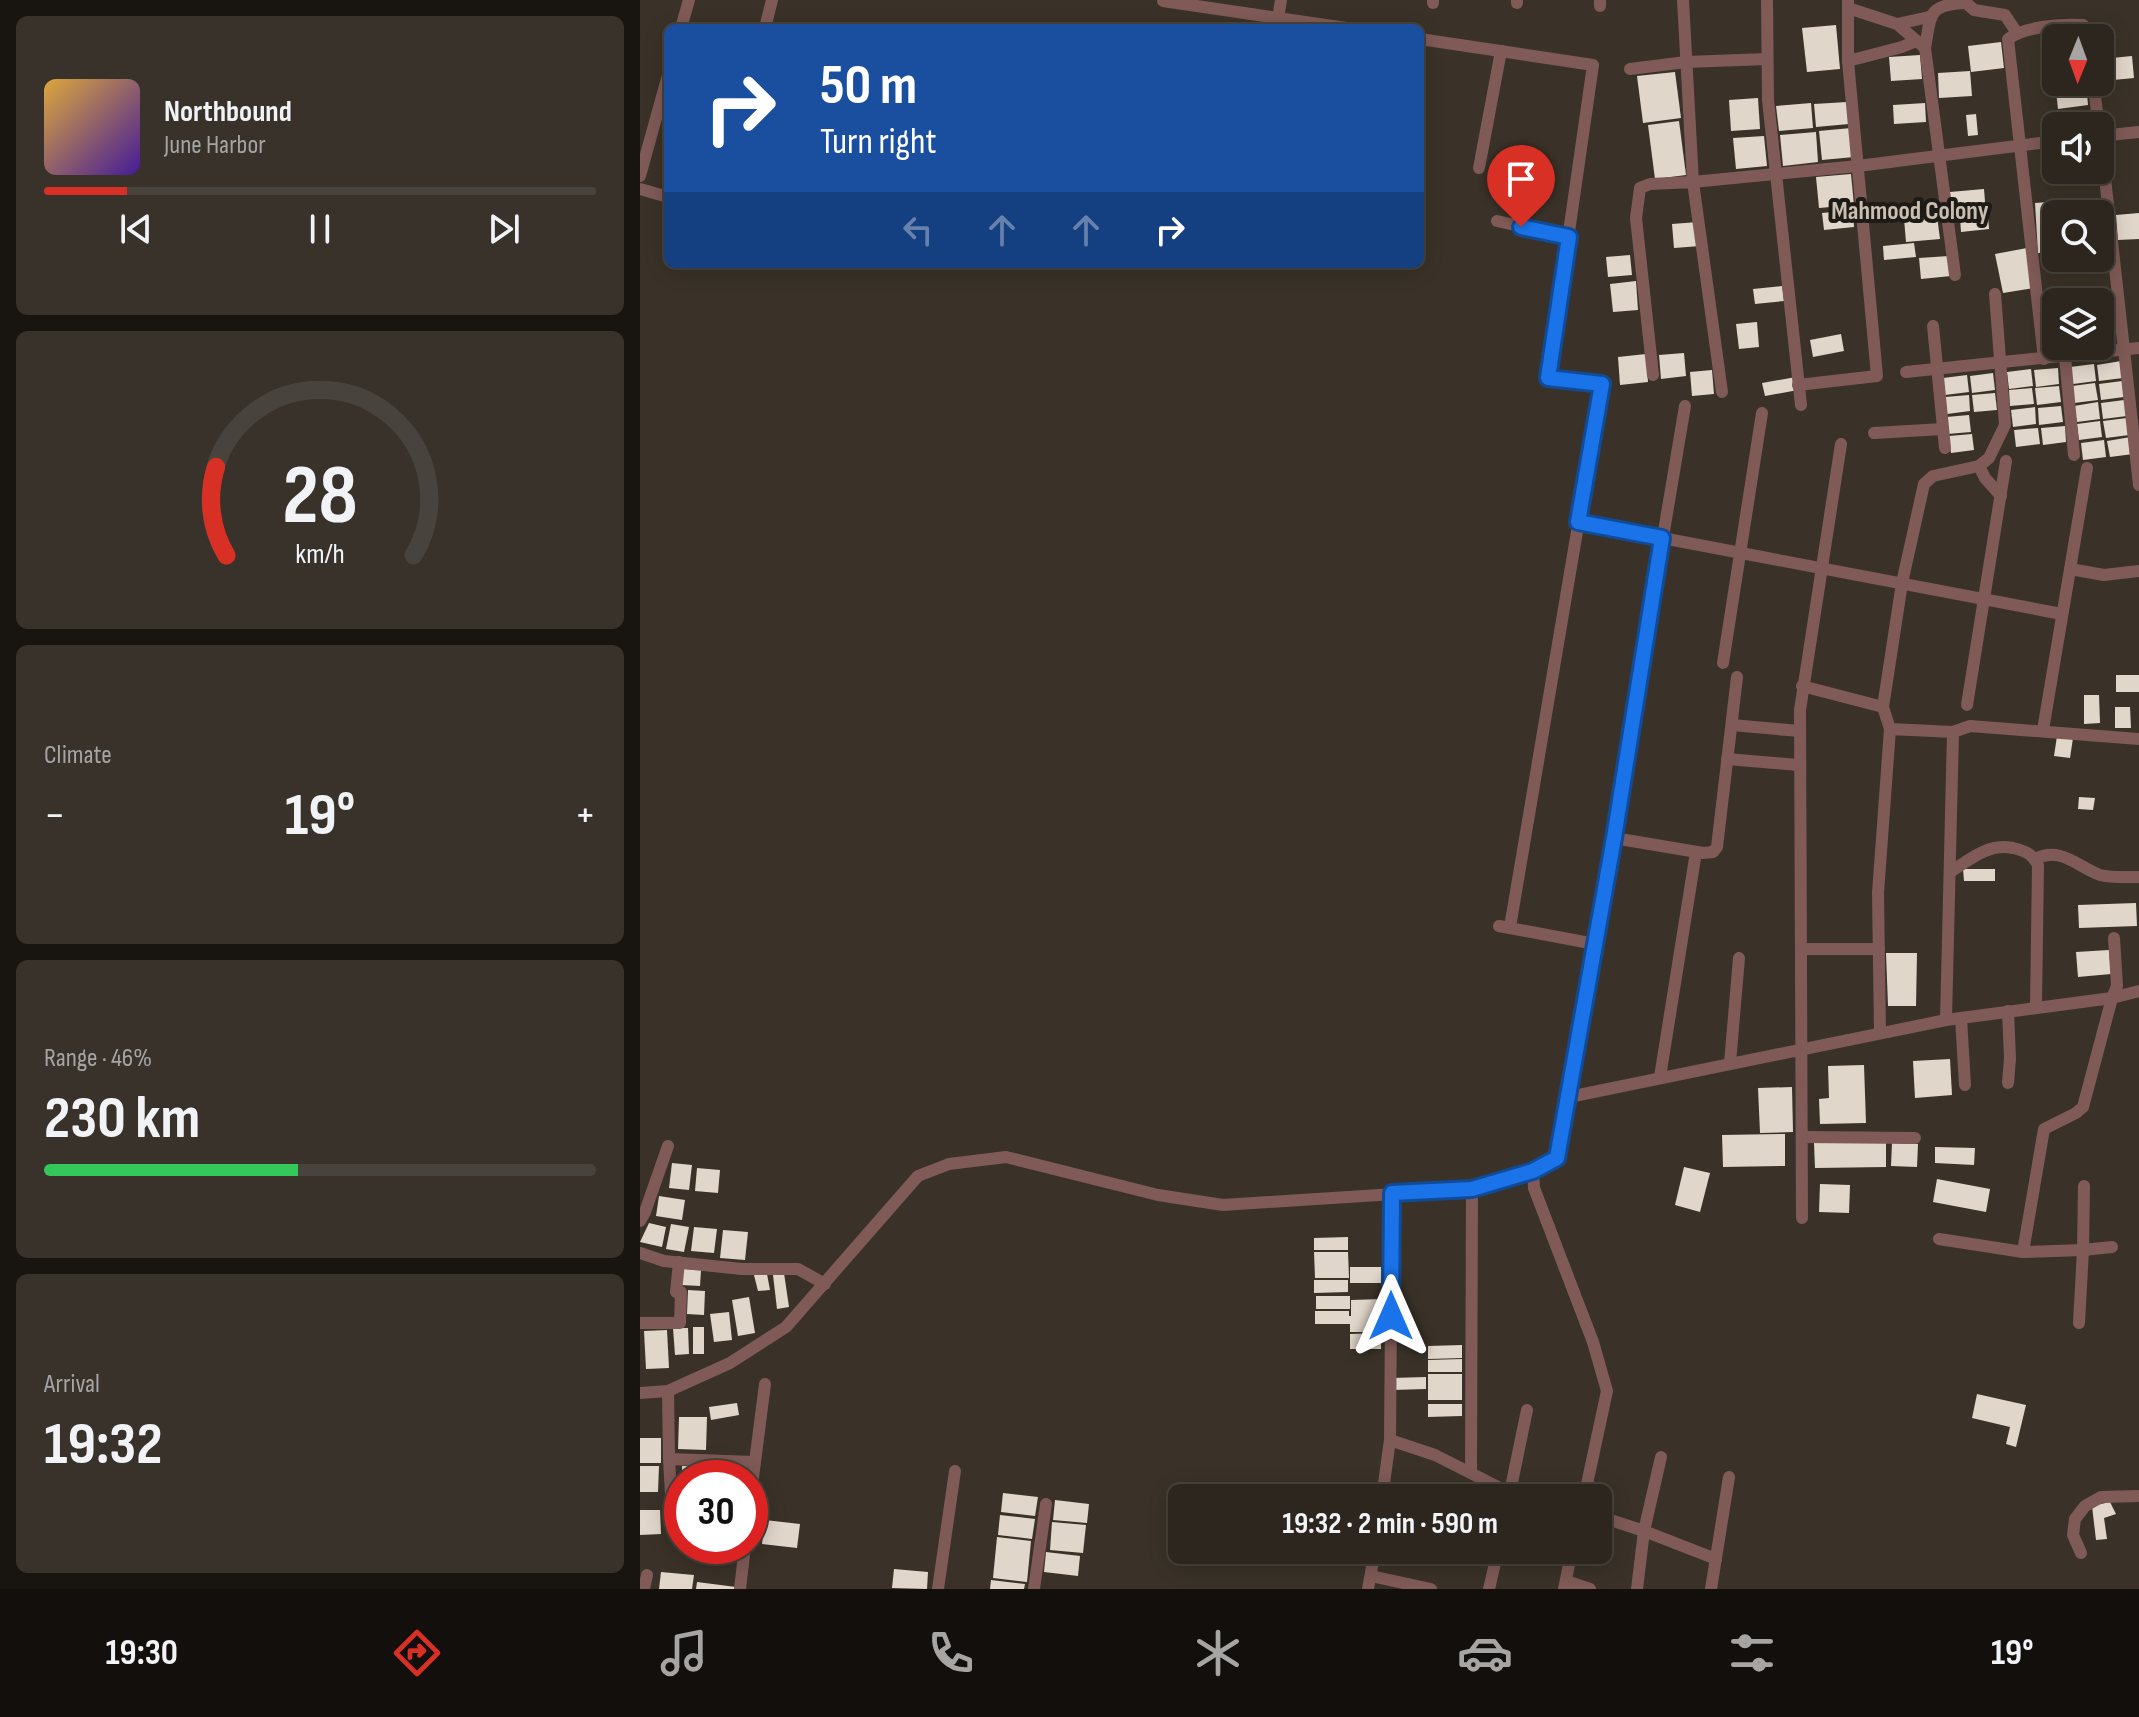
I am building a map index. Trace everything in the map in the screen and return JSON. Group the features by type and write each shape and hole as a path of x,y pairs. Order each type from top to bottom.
{"street":[{"path":"682,24 689,0"},
{"path":"766,24 772,0"},
{"path":"1278,18 1281,0"},
{"path":"1683,0 1693,182 1722,392"},
{"path":"1767,0 1768,100 1801,405"},
{"path":"1163,1 1198,3 1319,24"},
{"path":"1955,275 1921,44 1932,11 1963,2 1974,10 2005,15 2017,33"},
{"path":"1798,385 1877,376 1848,61 1848,4 1897,24 1921,44"},
{"path":"1897,24 1929,17"},
{"path":"2042,30 2017,33 2008,39 2042,341"},
{"path":"1424,40 1593,65 1548,378 1602,384 1504,926 1595,944"},
{"path":"1848,61 1858,56 1921,44"},
{"path":"1479,168 1501,51"},
{"path":"1630,69 1686,62 1767,59"},
{"path":"640,176 664,89"},
{"path":"2114,134 2139,132"},
{"path":"1653,375 1636,218 1640,188 1650,184 1858,166 2042,143"},
{"path":"2105,184 2139,485"},
{"path":"640,189 664,196"},
{"path":"1497,221 1569,237"},
{"path":"1880,1033 1880,834 1890,729 1883,707 1902,583 1924,484 1933,476 1979,466 1989,458 2005,425 1995,294"},
{"path":"1933,326 1945,448"},
{"path":"2114,351 2139,348"},
{"path":"1906,372 2042,359"},
{"path":"2065,360 2074,455"},
{"path":"640,1393 668,1391 730,1363 786,1327 918,1176 949,1164 1006,1157 1158,1195 1223,1205 1472,1189 1533,1171 1557,1158 1614,838 1685,406"},
{"path":"1723,663 1762,413"},
{"path":"1874,433 1943,429"},
{"path":"1802,1218 1799,731 1802,686 1841,444"},
{"path":"1967,705 2006,461"},
{"path":"1979,466 2001,496"},
{"path":"2043,730 2087,468"},
{"path":"1578,522 2062,614"},
{"path":"2070,569 2104,575 2139,571"},
{"path":"1614,838 1708,854 1717,847 1737,677"},
{"path":"1802,686 1883,707"},
{"path":"1732,725 1799,731"},
{"path":"1890,729 1953,732 1970,726 2139,739"},
{"path":"1946,1020 1953,732"},
{"path":"1727,759 1798,765"},
{"path":"1950,872 1999,845 2027,851 2035,859 2038,865 2036,1006"},
{"path":"1660,1077 1696,852"},
{"path":"2035,859 2045,854 2058,854 2101,875 2139,877"},
{"path":"2023,1252 2042,1134 2049,1125 2083,1107 2117,986 2114,938"},
{"path":"1801,949 1879,949"},
{"path":"1730,1063 1739,958"},
{"path":"1569,1097 1946,1020 2112,998 2139,991"},
{"path":"2008,1011 2008,1083"},
{"path":"1961,1018 1965,1085"},
{"path":"1802,1137 1915,1138"},
{"path":"640,1221 668,1146"},
{"path":"1533,1171 1534,1188 1593,1342 1607,1391 1587,1484"},
{"path":"2079,1323 2084,1186"},
{"path":"1471,1472 1472,1189"},
{"path":"1384,1484 1390,1440 1392,1193"},
{"path":"1939,1239 2023,1252 2112,1247"},
{"path":"640,1253 679,1262 742,1269 798,1269 825,1284"},
{"path":"640,1323 680,1323 681,1292 676,1292 679,1262"},
{"path":"755,1460 765,1384"},
{"path":"668,1391 669,1459 698,1460"},
{"path":"1511,1484 1527,1410"},
{"path":"1390,1440 1435,1455 1491,1484"},
{"path":"1637,1589 1644,1531 1661,1457"},
{"path":"938,1589 955,1471"},
{"path":"1711,1589 1729,1477"},
{"path":"2081,1553 2073,1535 2075,1519 2085,1506 2101,1497 2139,1496"},
{"path":"1034,1589 1046,1504"},
{"path":"1612,1521 1716,1559"},
{"path":"740,1589 743,1564"},
{"path":"1489,1589 1495,1564"},
{"path":"1569,1564 1565,1585 1590,1589"},
{"path":"644,1589 647,1575"},
{"path":"1370,1582 1431,1589"}],"building":[{"path":"1836,25 1840,69 1807,72 1802,28"},
{"path":"2001,42 2004,68 1971,72 1968,46"},
{"path":"1920,55 1922,79 1891,81 1889,57"},
{"path":"2132,56 2134,78 2114,80 2114,58"},
{"path":"1970,71 1972,96 1939,98 1938,73"},
{"path":"1675,72 1681,118 1643,123 1637,76"},
{"path":"2057,96 2087,96 2088,105 2058,109"},
{"path":"1758,98 1760,129 1731,131 1729,100"},
{"path":"1847,102 1849,124 1816,127 1814,104"},
{"path":"1811,103 1813,128 1779,131 1776,106"},
{"path":"1925,103 1926,122 1894,124 1893,105"},
{"path":"1976,114 1978,135 1968,136 1966,115"},
{"path":"1679,121 1686,175 1655,179 1648,125"},
{"path":"1851,128 1854,157 1822,160 1819,131"},
{"path":"1816,132 1818,162 1783,166 1780,135"},
{"path":"1764,136 1767,166 1736,169 1733,138"},
{"path":"1851,174 1854,205 1819,208 1816,177"},
{"path":"1984,189 1986,214 1952,217 1950,192"},
{"path":"2042,202 2042,253 2038,253 2035,203"},
{"path":"1853,210 1854,227 1824,230 1822,213"},
{"path":"2139,213 2139,239 2118,240 2116,215"},
{"path":"1937,216 1940,239 1906,242 1904,219"},
{"path":"1988,216 1989,229 1961,232 1960,218"},
{"path":"1698,222 1700,246 1674,248 1672,224"},
{"path":"1914,243 1916,257 1884,260 1883,246"},
{"path":"2027,248 2034,288 2003,293 1995,254"},
{"path":"1630,255 1632,275 1608,277 1606,257"},
{"path":"1949,256 1951,276 1921,279 1919,258"},
{"path":"1636,281 1638,310 1613,312 1610,284"},
{"path":"1782,286 1784,301 1755,304 1753,289"},
{"path":"1757,322 1759,347 1739,349 1736,324"},
{"path":"1841,334 1844,351 1813,357 1810,340"},
{"path":"1684,353 1686,376 1661,379 1659,355"},
{"path":"1646,354 1648,382 1620,385 1618,357"},
{"path":"2121,361 2123,378 2099,381 2097,365"},
{"path":"2094,364 2096,381 2073,384 2070,367"},
{"path":"2058,368 2059,384 2036,387 2034,370"},
{"path":"2031,369 2033,386 2009,389 2007,372"},
{"path":"1712,370 1714,394 1692,396 1690,372"},
{"path":"1993,373 1995,390 1972,393 1970,376"},
{"path":"1967,375 1969,392 1945,395 1943,378"},
{"path":"1796,377 1798,390 1765,396 1762,383"},
{"path":"2122,381 2124,397 2101,400 2099,384"},
{"path":"2095,383 2098,400 2074,403 2072,386"},
{"path":"2059,386 2061,402 2037,405 2035,388"},
{"path":"2032,388 2034,404 2010,406 2009,390"},
{"path":"1995,393 1997,410 1974,412 1972,395"},
{"path":"1969,395 1970,411 1947,414 1945,397"},
{"path":"2124,400 2127,416 2103,419 2101,403"},
{"path":"2098,402 2100,419 2077,422 2074,406"},
{"path":"2061,406 2063,422 2039,425 2038,408"},
{"path":"2035,407 2036,424 2013,427 2011,410"},
{"path":"1969,415 1971,432 1947,434 1946,417"},
{"path":"2127,418 2129,435 2106,438 2103,421"},
{"path":"2100,421 2102,437 2079,440 2077,424"},
{"path":"2065,426 2066,442 2043,445 2041,428"},
{"path":"2038,428 2040,444 2016,447 2014,430"},
{"path":"1972,434 1974,450 1951,453 1949,436"},
{"path":"2131,437 2133,454 2110,457 2107,441"},
{"path":"2104,440 2106,457 2083,460 2081,443"},
{"path":"2116,675 2139,675 2139,692 2116,692"},
{"path":"2084,695 2099,695 2100,723 2084,724"},
{"path":"2115,707 2130,707 2131,728 2115,728"},
{"path":"2057,736 2073,738 2070,758 2054,756"},
{"path":"2079,797 2095,798 2093,810 2078,809"},
{"path":"1963,869 1995,869 1995,881 1964,881"},
{"path":"2136,903 2137,926 2079,928 2078,905"},
{"path":"2109,950 2111,974 2078,977 2076,952"},
{"path":"1886,953 1917,953 1916,1006 1888,1006"},
{"path":"1950,1059 1952,1095 1915,1098 1913,1061"},
{"path":"1864,1065 1866,1123 1820,1124 1819,1099 1829,1098 1828,1066"},
{"path":"1792,1087 1793,1132 1760,1133 1758,1088"},
{"path":"1785,1134 1785,1166 1723,1167 1722,1135"},
{"path":"1886,1142 1886,1167 1815,1168 1814,1143"},
{"path":"1892,1143 1918,1144 1917,1167 1891,1166"},
{"path":"1935,1147 1975,1148 1974,1165 1935,1163"},
{"path":"672,1163 692,1165 689,1190 669,1188"},
{"path":"1684,1167 1710,1173 1700,1212 1675,1205"},
{"path":"697,1168 720,1170 718,1193 695,1191"},
{"path":"1937,1179 1990,1189 1986,1212 1933,1202"},
{"path":"1820,1184 1850,1185 1849,1213 1819,1212"},
{"path":"659,1196 685,1200 682,1220 656,1216"},
{"path":"649,1223 666,1227 662,1247 640,1242"},
{"path":"671,1224 689,1227 684,1252 666,1249"},
{"path":"694,1227 717,1229 714,1253 691,1251"},
{"path":"723,1230 748,1232 745,1260 720,1258"},
{"path":"1348,1237 1348,1250 1314,1250 1314,1238"},
{"path":"1314,1252 1348,1252 1349,1278 1315,1278"},
{"path":"1350,1267 1381,1267 1381,1283 1350,1283"},
{"path":"683,1269 701,1270 700,1286 681,1285"},
{"path":"784,1273 789,1307 777,1309 773,1275"},
{"path":"767,1274 770,1290 758,1291 754,1275"},
{"path":"1314,1280 1348,1280 1348,1292 1314,1293"},
{"path":"688,1290 705,1291 704,1315 687,1314"},
{"path":"1316,1296 1350,1296 1350,1309 1316,1309"},
{"path":"749,1297 755,1333 738,1336 732,1300"},
{"path":"1382,1299 1381,1332 1350,1332 1350,1324 1315,1324 1315,1311 1349,1311 1351,1316 1351,1300"},
{"path":"729,1312 732,1340 714,1342 710,1314"},
{"path":"693,1327 704,1327 704,1354 693,1354"},
{"path":"673,1328 688,1328 689,1354 675,1355"},
{"path":"667,1330 669,1368 646,1369 644,1331"},
{"path":"1381,1333 1381,1349 1350,1349 1350,1334"},
{"path":"1462,1345 1462,1358 1428,1359 1428,1346"},
{"path":"1462,1359 1462,1372 1428,1372 1428,1360"},
{"path":"1428,1374 1462,1374 1462,1400 1428,1400"},
{"path":"1426,1377 1426,1389 1392,1390 1392,1378"},
{"path":"1977,1394 2026,1405 2016,1447 2006,1444 2010,1427 1972,1418"},
{"path":"737,1403 739,1415 711,1420 709,1407"},
{"path":"1428,1404 1462,1404 1462,1416 1428,1417"},
{"path":"679,1417 707,1417 706,1450 678,1449"},
{"path":"640,1438 661,1438 661,1463 640,1463"},
{"path":"640,1466 659,1466 658,1492 640,1492"},
{"path":"1003,1493 1038,1497 1035,1516 1001,1512"},
{"path":"1055,1500 1089,1504 1087,1523 1053,1520"},
{"path":"2110,1502 2116,1514 2104,1518 2107,1539 2096,1540 2092,1506"},
{"path":"640,1510 660,1510 661,1534 640,1535"},
{"path":"1000,1515 1035,1519 1032,1539 998,1535"},
{"path":"768,1520 800,1524 797,1548 768,1545"},
{"path":"1052,1522 1086,1525 1083,1553 1050,1550"},
{"path":"997,1537 1031,1541 1027,1582 993,1578"},
{"path":"1046,1552 1080,1556 1078,1576 1044,1572"},
{"path":"894,1569 928,1572 927,1589 892,1588"},
{"path":"661,1572 694,1575 692,1589 659,1589"},
{"path":"991,1580 1025,1584 1024,1589 990,1589"},
{"path":"697,1582 736,1587 736,1589 696,1589"}],"district":[{"name":"Mahmood Colony","path":"1910,210"}],"route":[{"path":"1391,1316 1392,1193 1472,1189 1533,1171 1557,1158 1614,838 1662,538 1578,522 1602,384 1548,378 1569,237 1521,227"}]}
